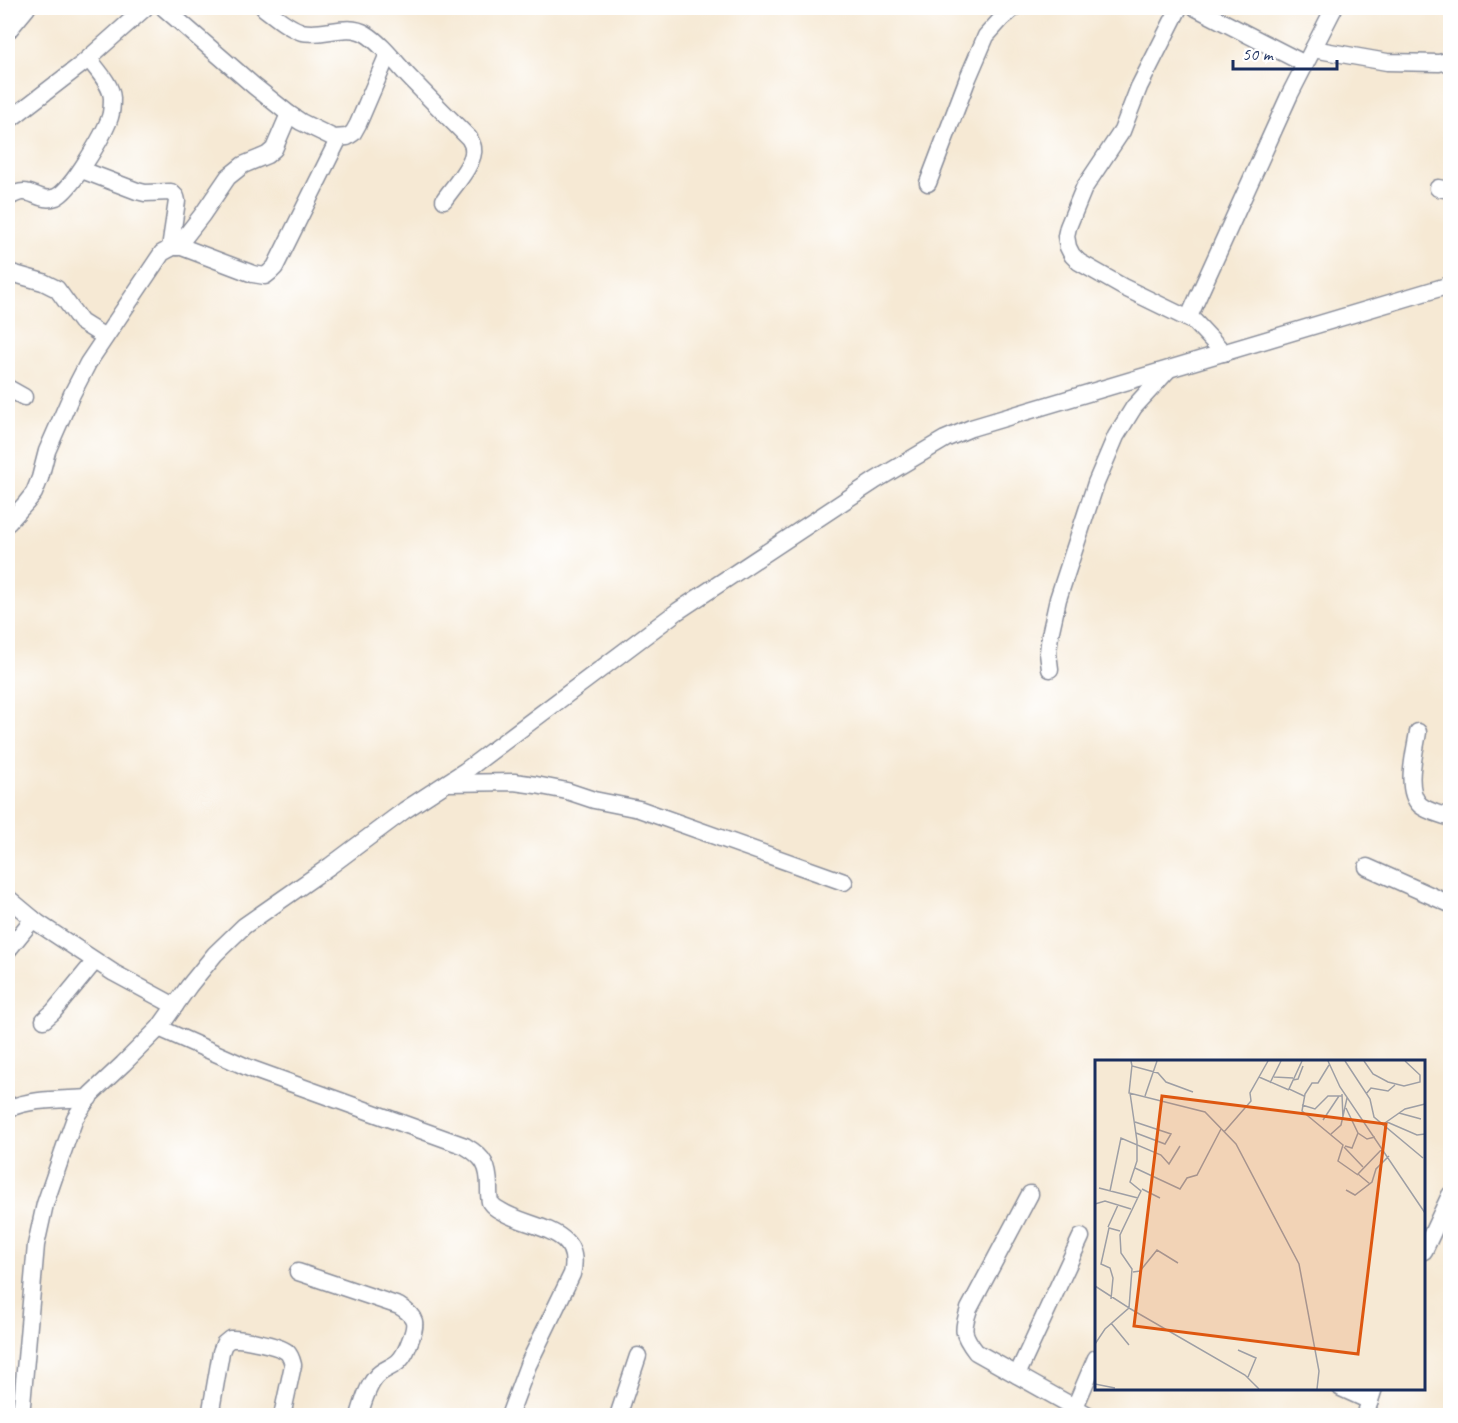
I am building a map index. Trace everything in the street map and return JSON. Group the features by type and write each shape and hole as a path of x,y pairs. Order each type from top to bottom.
{"street":[{"path":"9,26 27,8"},
{"path":"8,121 89,59 145,8"},
{"path":"164,8 290,114 334,138 347,137 353,133 388,54"},
{"path":"264,8 301,32 355,30 365,33 377,42 470,138 473,155 444,200"},
{"path":"928,183 986,36 1014,8"},
{"path":"1179,8 1139,87 1122,131 1084,188 1066,236 1068,247 1079,262 1123,287 1195,322 1224,353"},
{"path":"1196,8 1309,57 1439,63 1450,58"},
{"path":"1188,318 1232,219 1334,8"},
{"path":"8,198 15,192 21,191 44,198 57,196 63,193 82,170 109,118 112,107 110,90 89,59"},
{"path":"8,523 34,493 47,451 88,363 156,260 162,253 173,247 202,214 228,177 243,165 274,149 290,114"},
{"path":"173,247 182,247 253,274 264,276 270,273 339,138"},
{"path":"82,170 137,191 174,194 177,201 173,247"},
{"path":"8,273 43,282 57,289 81,322 105,337"},
{"path":"21,1416 36,1245 45,1204 75,1118 88,1098 159,1028 215,954 244,927 405,810 465,771 678,611 876,480 945,439 981,425 1450,285"},
{"path":"1050,669 1048,653 1054,617 1096,483 1116,436 1134,407 1168,370"},
{"path":"8,388 24,397"},
{"path":"1418,732 1412,777 1413,793 1418,803 1425,808 1450,818"},
{"path":"448,783 514,782 567,791 594,800 639,809 844,882"},
{"path":"1367,867 1450,904"},
{"path":"8,898 33,919 95,961 174,1006"},
{"path":"8,950 33,919"},
{"path":"44,1020 95,961"},
{"path":"159,1028 249,1068 465,1146 474,1151 487,1167 490,1202 495,1207 502,1213 556,1234 567,1241 574,1253 575,1263 572,1274 528,1365 509,1416"},
{"path":"8,1109 35,1102 88,1098"},
{"path":"1030,1194 969,1309 964,1323 965,1338 976,1352 1082,1411 1095,1362"},
{"path":"1425,1249 1450,1195"},
{"path":"1017,1375 1081,1237"},
{"path":"298,1272 399,1306 408,1311 413,1319 416,1328 405,1354 397,1363 377,1375 370,1385 359,1416"},
{"path":"210,1416 221,1352 224,1344 230,1338 238,1338 276,1347 287,1352 291,1358 293,1365 282,1416"},
{"path":"618,1416 638,1356"},
{"path":"1343,1390 1370,1402"}]}
